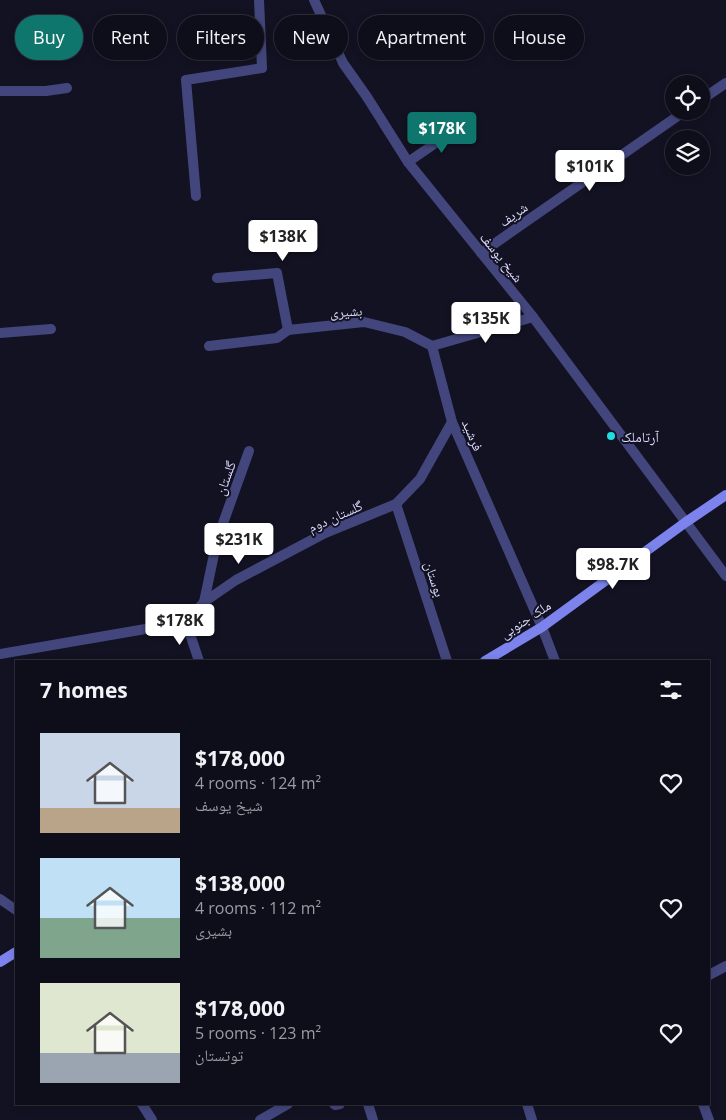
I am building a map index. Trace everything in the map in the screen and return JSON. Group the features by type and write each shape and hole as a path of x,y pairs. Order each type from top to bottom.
{"street":[{"path":"196,196 186,80 262,68 259,0"},
{"name":"شیخ یوسف","path":"314,0 343,63 408,162 533,318 726,576"},
{"path":"710,94 726,83"},
{"path":"0,91 67,88"},
{"name":"شریف","path":"481,253 672,120"},
{"path":"408,162 462,125"},
{"path":"217,278 277,273 288,330"},
{"path":"432,346 533,318"},
{"name":"بشیری","path":"209,346 277,338 288,330 364,322 405,332 432,346"},
{"path":"0,332 51,329"},
{"name":"فرشید","path":"432,346 452,422 555,660"},
{"name":"گلستان دوم","path":"186,622 204,602 236,580 325,533 396,504 420,479 452,422"},
{"name":"گلستان","path":"204,602 217,540 249,451"},
{"name":"ملک جنوبی","path":"487,660 542,627 726,494"},
{"name":"بوستان","path":"396,504 447,660"},
{"path":"0,654 186,622 198,660"},
{"path":"0,899 15,909"},
{"path":"0,962 15,953"},
{"path":"710,974 726,966"},
{"path":"143,1105 152,1120"},
{"path":"260,1120 286,1105"},
{"path":"368,1105 374,1120"},
{"path":"527,1105 532,1120"},
{"path":"703,1105 709,1120"}],"place":[{"name":"آرتاملک","path":"611,436"}]}
